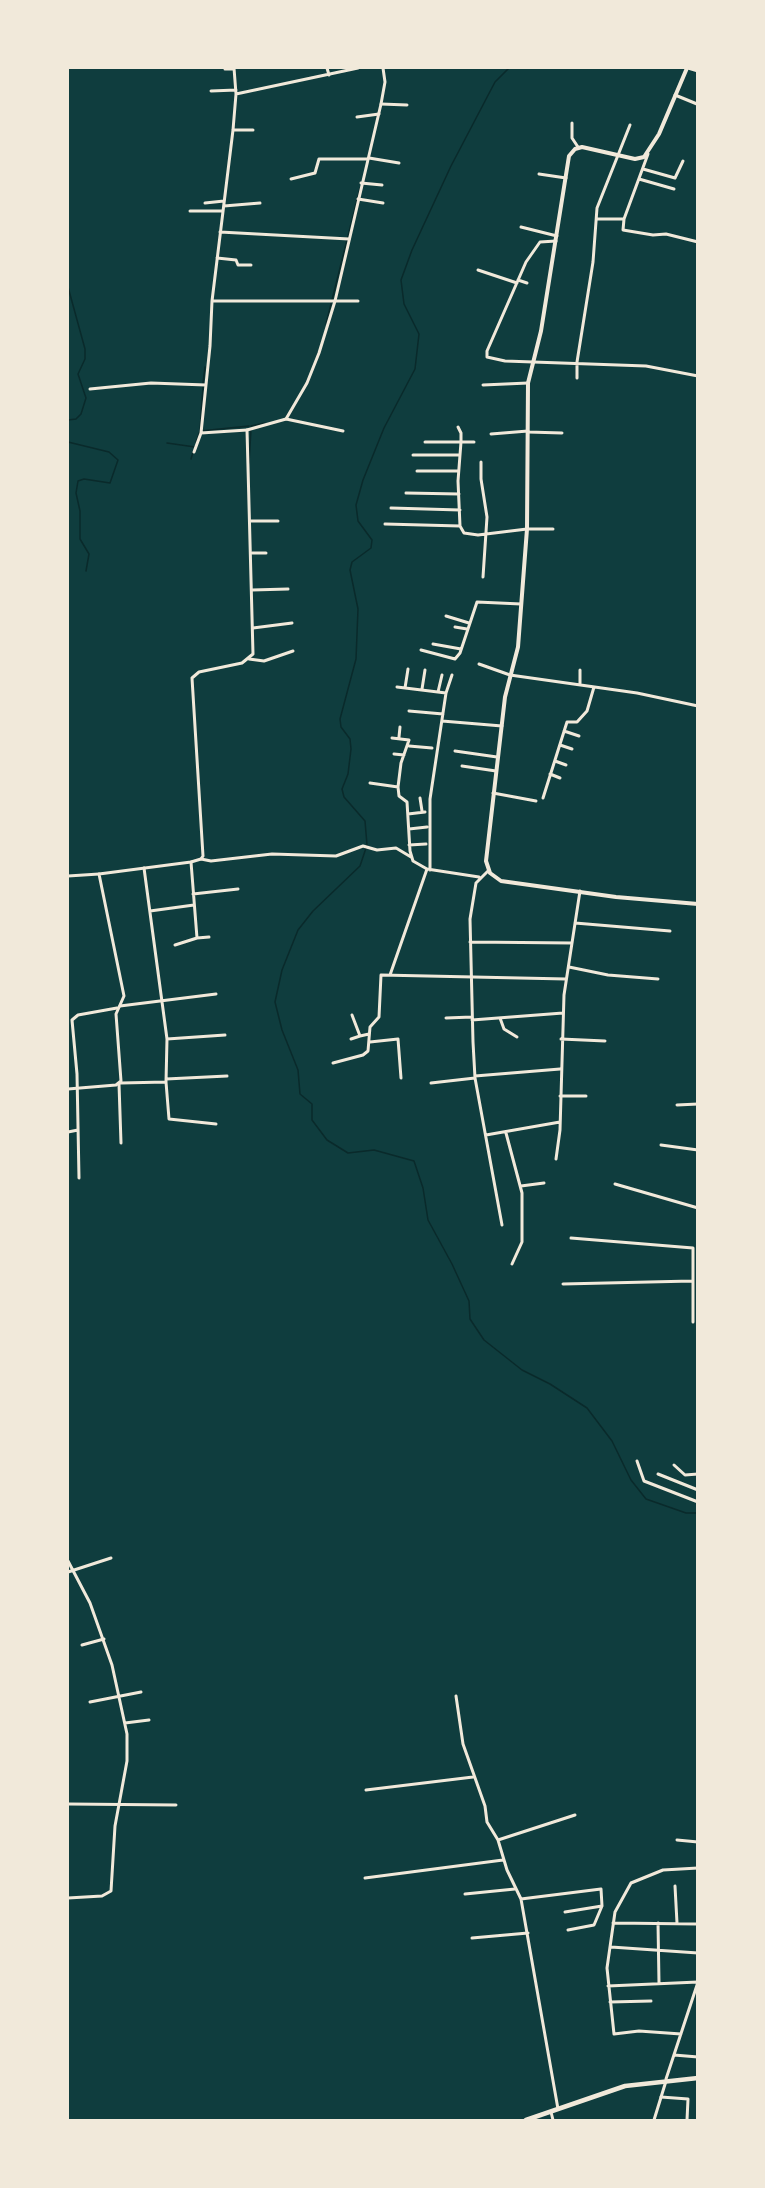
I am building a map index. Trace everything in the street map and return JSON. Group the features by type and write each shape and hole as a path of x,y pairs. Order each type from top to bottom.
{"highway":[{"path":"526,2121 625,2086 666,2079 698,2078"}],"main road":[{"path":"687,68 648,154 640,158 578,147 570,154 541,331 528,383 527,529 517,655 510,675 502,726 486,861 489,871 501,880 698,904"}],"street":[{"path":"194,452 201,432 212,301 236,92 234,68 225,69"},
{"path":"327,68 329,75"},
{"path":"211,91 236,92 358,68"},
{"path":"286,419 315,363 379,114 385,82 383,68"},
{"path":"687,68 698,71"},
{"path":"675,95 697,104"},
{"path":"381,104 406,105"},
{"path":"357,117 379,114"},
{"path":"572,123 572,138 578,147"},
{"path":"577,378 577,362 601,193 630,125"},
{"path":"233,129 253,130"},
{"path":"648,154 624,219 624,231 666,234 698,242"},
{"path":"291,179 315,173 319,159 367,158 399,163"},
{"path":"643,169 675,178 683,161"},
{"path":"539,174 566,178"},
{"path":"639,179 674,189"},
{"path":"361,183 382,185"},
{"path":"358,199 383,203"},
{"path":"205,203 224,201"},
{"path":"190,211 260,203"},
{"path":"597,219 624,219"},
{"path":"521,227 557,236"},
{"path":"220,232 348,238"},
{"path":"556,241 540,242 526,262 485,355 494,361 646,366 698,376"},
{"path":"217,258 236,260 238,265 252,265"},
{"path":"478,270 527,283"},
{"path":"212,301 358,301"},
{"path":"90,389 151,382 206,385"},
{"path":"483,385 528,383"},
{"path":"201,432 250,429 286,419 343,431"},
{"path":"458,427 461,433 458,471 459,526 466,534 478,536 486,533 527,529 553,529"},
{"path":"201,859 203,849 192,678 199,672 242,663 249,659 253,651 250,429"},
{"path":"491,434 528,431 562,433"},
{"path":"425,442 474,442"},
{"path":"413,455 460,455"},
{"path":"481,462 486,533 483,577"},
{"path":"417,471 458,471"},
{"path":"405,493 459,494"},
{"path":"391,508 460,510"},
{"path":"251,521 278,521"},
{"path":"386,524 459,526"},
{"path":"252,553 266,553"},
{"path":"252,590 288,589"},
{"path":"421,650 455,659 461,649 474,606 479,601 521,604"},
{"path":"446,616 469,623"},
{"path":"253,628 292,623"},
{"path":"455,627 467,629"},
{"path":"434,644 461,649"},
{"path":"249,659 264,661 293,651"},
{"path":"479,664 510,675 637,693 698,706"},
{"path":"405,688 408,669"},
{"path":"422,689 425,670"},
{"path":"580,670 580,685"},
{"path":"438,692 442,675"},
{"path":"390,975 428,870 430,805 446,693 452,675"},
{"path":"398,687 446,693"},
{"path":"543,798 567,721 576,722 587,711 594,687"},
{"path":"409,711 443,714"},
{"path":"442,721 502,726"},
{"path":"399,737 400,727"},
{"path":"564,731 579,736"},
{"path":"392,738 409,739 409,746 400,767 398,787 399,796 406,802 411,857"},
{"path":"560,745 572,750"},
{"path":"409,746 432,748"},
{"path":"455,751 498,757"},
{"path":"394,754 405,755"},
{"path":"555,761 566,765"},
{"path":"462,766 496,771"},
{"path":"550,774 560,778"},
{"path":"370,783 398,787"},
{"path":"493,793 536,801"},
{"path":"408,814 424,812 420,798"},
{"path":"409,829 427,827"},
{"path":"409,844 426,844"},
{"path":"68,876 99,874 201,859 211,861 272,854 336,856 363,846 400,849 416,864 428,870 480,877"},
{"path":"191,862 197,938"},
{"path":"144,868 167,1039 166,1080 169,1119 216,1124"},
{"path":"489,871 480,877 472,901 470,976 475,1077 502,1225"},
{"path":"99,874 124,996 119,1007 121,1143"},
{"path":"193,894 238,889"},
{"path":"556,1159 560,1122 561,1039 566,979 580,891"},
{"path":"150,911 194,905"},
{"path":"575,923 670,931"},
{"path":"175,945 209,937"},
{"path":"470,942 572,943"},
{"path":"568,967 608,975 658,978"},
{"path":"333,1063 363,1055 368,1051 372,1024 379,1017 381,975 566,979"},
{"path":"79,1178 73,1019 78,1015 119,1007 216,994"},
{"path":"446,1018 563,1013"},
{"path":"352,1015 360,1036"},
{"path":"500,1017 504,1029 517,1037"},
{"path":"351,1039 369,1034"},
{"path":"167,1039 225,1035"},
{"path":"370,1042 398,1039 401,1078"},
{"path":"561,1039 605,1041"},
{"path":"430,1083 560,1069"},
{"path":"68,1089 227,1076"},
{"path":"560,1096 586,1096"},
{"path":"677,1105 698,1104"},
{"path":"486,1135 560,1122"},
{"path":"68,1132 78,1130"},
{"path":"506,1133 520,1186 522,1242 512,1264"},
{"path":"661,1145 698,1150"},
{"path":"520,1186 544,1183"},
{"path":"615,1184 698,1208"},
{"path":"571,1238 691,1247 694,1250 693,1322"},
{"path":"693,1267 698,1268"},
{"path":"563,1284 692,1281"},
{"path":"637,1461 644,1480 698,1502"},
{"path":"674,1465 685,1475 698,1474"},
{"path":"658,1474 698,1490"},
{"path":"68,1572 111,1558"},
{"path":"68,1561 90,1604 104,1639 125,1723 127,1761 115,1826 112,1888 109,1893 102,1896 68,1898"},
{"path":"82,1645 104,1639"},
{"path":"90,1702 141,1692"},
{"path":"456,1696 463,1744 472,1777 485,1806 487,1822 498,1840 503,1860 521,1899 558,2109"},
{"path":"125,1723 149,1720"},
{"path":"366,1790 472,1777"},
{"path":"68,1804 176,1805"},
{"path":"498,1840 575,1815"},
{"path":"677,1840 698,1842"},
{"path":"364,1878 503,1860"},
{"path":"681,2034 639,2031 615,2034 607,1968 616,1908 634,1880 673,1868 698,1868"},
{"path":"675,1886 677,1923"},
{"path":"465,1894 515,1889"},
{"path":"521,1899 600,1889 603,1892 602,1906 593,1926 568,1930"},
{"path":"565,1912 602,1906"},
{"path":"613,1923 698,1924"},
{"path":"658,1923 658,1983"},
{"path":"471,1938 528,1933"},
{"path":"611,1947 698,1953"},
{"path":"608,1986 697,1983 654,2121"},
{"path":"610,2002 651,2001"},
{"path":"674,2055 698,2057"},
{"path":"661,2097 688,2099 687,2121"},
{"path":"550,2112 552,2121"}],"waterway":[{"path":"509,68 495,82 451,166 412,250 401,280 404,304 419,334 415,369 384,428 363,480 356,505 358,521 372,540 371,548 352,562 350,570 358,609 356,659 340,719 341,727 350,739 351,749 348,774 342,789 344,797 365,821 367,845 360,866 313,911 298,930 282,970 275,1002 282,1030 298,1070 300,1094 312,1104 312,1120 327,1140 348,1153 374,1150 414,1161 423,1188 428,1220 469,1301 470,1319 484,1340 522,1370 550,1384 587,1408 612,1441 631,1480 646,1499 686,1513 698,1513"},
{"path":"326,324 360,188"},
{"path":"68,287 85,349 85,359 78,374 86,398 81,414 76,419 68,420"},
{"path":"203,383 205,367"},
{"path":"196,442 200,431 203,387"},
{"path":"251,426 265,423"},
{"path":"200,431 249,426"},
{"path":"249,463 251,429"},
{"path":"68,442 109,452 118,460 110,483 84,479 78,481 76,493 80,511 80,539 89,554 86,571"},
{"path":"167,443 195,447"},
{"path":"191,459 193,452"}]}
